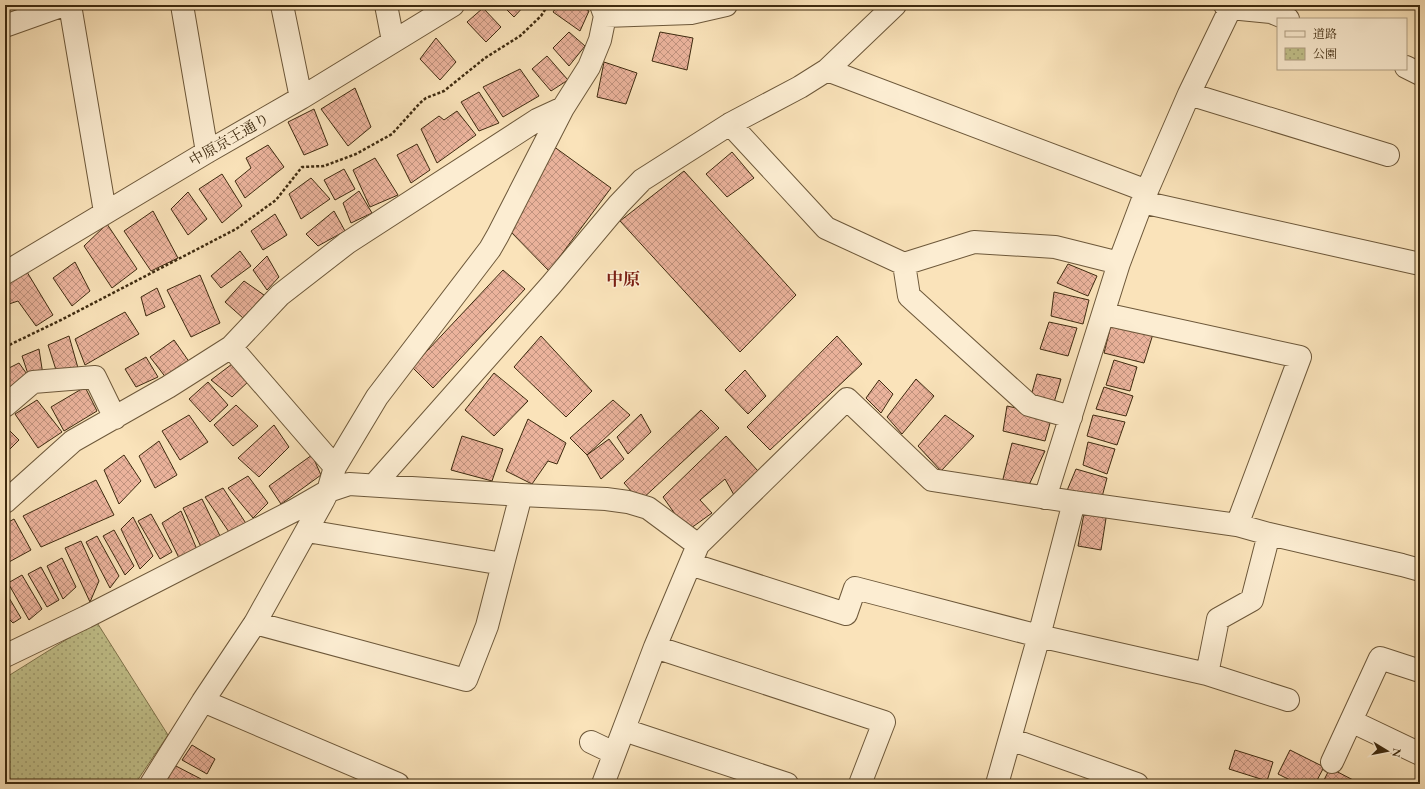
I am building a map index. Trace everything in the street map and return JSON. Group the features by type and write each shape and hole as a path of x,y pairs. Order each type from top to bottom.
{"street":[{"path":"5,26 64,5"},
{"path":"70,5 105,212"},
{"path":"182,5 207,152"},
{"path":"282,5 301,98"},
{"path":"386,5 393,41"},
{"name":"中原京王通り","path":"5,273 105,212 301,98 453,5"},
{"path":"151,784 202,701 254,623 307,531 328,491 335,467 377,397 490,249 552,132 563,108 589,66 600,40 603,10 692,9 726,5"},
{"path":"374,485 551,285 619,204 642,180 730,124 800,87 828,70 895,5"},
{"path":"1045,498 1119,263 1144,197 1229,6 1271,12 1286,18"},
{"path":"1407,68 1420,74"},
{"path":"828,70 1144,197 1420,264"},
{"path":"1189,94 1388,155"},
{"path":"5,502 73,441 168,387 231,347 280,295 347,243 537,120 563,108"},
{"path":"730,124 826,228 904,264 974,242 1055,247 1119,263"},
{"path":"904,264 909,296 1029,405 1071,417"},
{"path":"1104,314 1300,357 1237,525"},
{"path":"231,347 335,467"},
{"path":"5,406 33,382 96,377 115,418"},
{"path":"603,784 655,647 694,554 847,399 932,480 1045,498 1237,525 1420,570"},
{"path":"5,656 114,603 295,510 328,491 349,484 606,499 628,502 648,508 694,554 846,614 855,588 1039,636 1207,674 1288,700"},
{"path":"254,623 466,680 487,626 521,495"},
{"path":"997,784 1039,636 1074,502"},
{"path":"307,531 503,564"},
{"path":"1207,674 1218,619 1252,600 1269,534"},
{"path":"655,647 884,722 860,784"},
{"path":"1332,762 1380,658 1420,671"},
{"path":"202,701 398,784"},
{"path":"1351,721 1420,754"},
{"path":"624,730 787,784"},
{"path":"1010,739 1137,784"},
{"path":"591,742 614,753"}],"path":[{"path":"5,347 61,320 236,229 276,200 302,167 324,166 356,154 392,134 426,98 444,91 485,58 520,36 541,16 548,5"}],"green space":[{"path":"96,621 168,735 135,784 5,784 5,678"}],"building":[{"path":"502,5 525,5 514,17"},
{"path":"558,5 579,5 589,11 580,31 553,12"},
{"path":"483,8 501,27 486,42 467,22"},
{"path":"569,32 585,46 569,66 553,48"},
{"path":"660,32 693,38 687,70 652,61"},
{"path":"436,38 456,62 440,80 420,59"},
{"path":"547,56 568,80 551,91 532,69"},
{"path":"604,62 637,73 626,104 597,97"},
{"path":"520,69 539,96 503,117 483,87"},
{"path":"355,88 371,127 348,146 321,109"},
{"path":"479,92 499,123 479,131 461,102"},
{"path":"314,109 328,145 304,155 288,122"},
{"path":"457,111 476,135 437,163 421,129 439,116 444,120"},
{"path":"417,144 430,170 411,183 397,155"},
{"path":"268,145 284,167 245,198 235,181 251,168 246,158"},
{"path":"553,146 611,188 549,271 509,230"},
{"path":"732,152 754,178 727,197 706,174"},
{"path":"375,158 398,195 370,207 353,170"},
{"path":"344,169 355,189 335,200 324,180"},
{"path":"684,171 796,295 740,352 620,221"},
{"path":"222,174 242,206 222,223 199,189"},
{"path":"311,178 330,199 301,219 289,194"},
{"path":"359,191 372,213 351,223 343,203"},
{"path":"188,192 207,219 188,235 171,209"},
{"path":"153,211 178,258 151,271 124,231"},
{"path":"334,211 345,231 318,246 306,234"},
{"path":"275,214 287,235 263,250 251,231"},
{"path":"107,224 137,269 112,288 84,246"},
{"path":"240,251 251,266 221,288 211,276"},
{"path":"267,256 279,277 267,290 253,270"},
{"path":"75,262 90,291 72,306 53,278"},
{"path":"1068,264 1097,276 1088,296 1057,283"},
{"path":"503,270 525,289 433,388 412,367"},
{"path":"27,272 53,315 36,326 18,301 6,305 5,303 5,285"},
{"path":"200,275 220,323 191,337 167,290"},
{"path":"244,281 264,295 243,318 225,302"},
{"path":"157,288 165,307 146,316 141,297"},
{"path":"1054,292 1089,300 1083,324 1051,316"},
{"path":"125,312 139,334 85,365 75,339"},
{"path":"1049,322 1077,328 1068,356 1040,349"},
{"path":"1111,325 1153,334 1144,363 1104,353"},
{"path":"69,336 78,368 57,373 48,345"},
{"path":"541,336 592,391 566,417 514,367"},
{"path":"837,336 862,364 770,450 747,427"},
{"path":"174,340 190,363 167,379 150,357"},
{"path":"39,349 43,375 29,377 22,356"},
{"path":"146,357 158,377 136,387 125,369"},
{"path":"1114,360 1137,367 1130,391 1106,385"},
{"path":"236,361 251,379 232,397 211,380"},
{"path":"19,363 29,377 10,392 5,384 5,370"},
{"path":"745,370 766,396 748,414 725,390"},
{"path":"494,373 528,401 494,436 465,410"},
{"path":"1037,374 1061,379 1053,406 1029,403"},
{"path":"916,379 934,396 902,434 887,417"},
{"path":"879,380 893,394 881,413 866,398"},
{"path":"208,382 228,405 210,422 189,399"},
{"path":"85,387 97,411 64,431 51,407"},
{"path":"1104,387 1133,396 1126,416 1096,409"},
{"path":"37,400 62,432 38,448 15,414"},
{"path":"613,400 630,415 587,455 570,438"},
{"path":"236,405 258,426 233,446 214,425"},
{"path":"1007,406 1052,416 1045,441 1003,431"},
{"path":"701,410 719,428 640,501 624,483"},
{"path":"641,414 651,432 628,454 617,437"},
{"path":"189,415 208,442 180,460 162,431"},
{"path":"945,415 974,436 941,471 918,446"},
{"path":"1093,415 1125,422 1117,445 1087,436"},
{"path":"528,419 566,443 557,464 548,461 532,484 506,471"},
{"path":"274,425 289,447 259,477 238,458"},
{"path":"5,426 19,440 5,454"},
{"path":"462,436 503,449 492,481 451,470"},
{"path":"726,436 758,471 734,495 725,479 700,500 712,513 687,531 663,497"},
{"path":"609,439 624,459 601,479 587,455"},
{"path":"159,441 177,475 155,488 139,456"},
{"path":"1088,442 1115,449 1107,474 1083,465"},
{"path":"1012,443 1045,451 1028,487 1002,483"},
{"path":"124,455 141,481 119,504 104,470"},
{"path":"312,455 321,475 281,504 269,486"},
{"path":"1076,469 1107,478 1102,497 1066,493"},
{"path":"248,476 268,503 253,518 228,488"},
{"path":"96,480 114,515 41,547 23,516"},
{"path":"223,488 247,525 229,532 205,497"},
{"path":"202,499 221,538 201,547 183,508"},
{"path":"1085,508 1107,512 1101,550 1078,546"},
{"path":"181,511 198,552 180,560 162,523"},
{"path":"151,514 172,552 160,559 138,521"},
{"path":"133,517 153,556 140,569 121,529"},
{"path":"14,519 31,550 9,562 5,555 5,524"},
{"path":"114,530 134,566 125,575 103,536"},
{"path":"97,536 119,576 110,588 86,542"},
{"path":"81,541 99,581 90,602 65,548"},
{"path":"62,558 76,587 63,599 47,566"},
{"path":"41,567 59,600 47,607 28,574"},
{"path":"22,575 42,609 29,620 8,583"},
{"path":"5,591 21,618 13,623 5,615"},
{"path":"192,745 215,759 207,774 182,760"},
{"path":"1235,750 1273,762 1267,781 1229,769"},
{"path":"1290,750 1324,767 1315,784 1298,784 1278,774"},
{"path":"174,765 201,779 199,784 175,784 167,779"},
{"path":"1330,768 1355,781 1353,784 1322,784"}],"district":[{"name":"中原","path":"623,279"}]}
